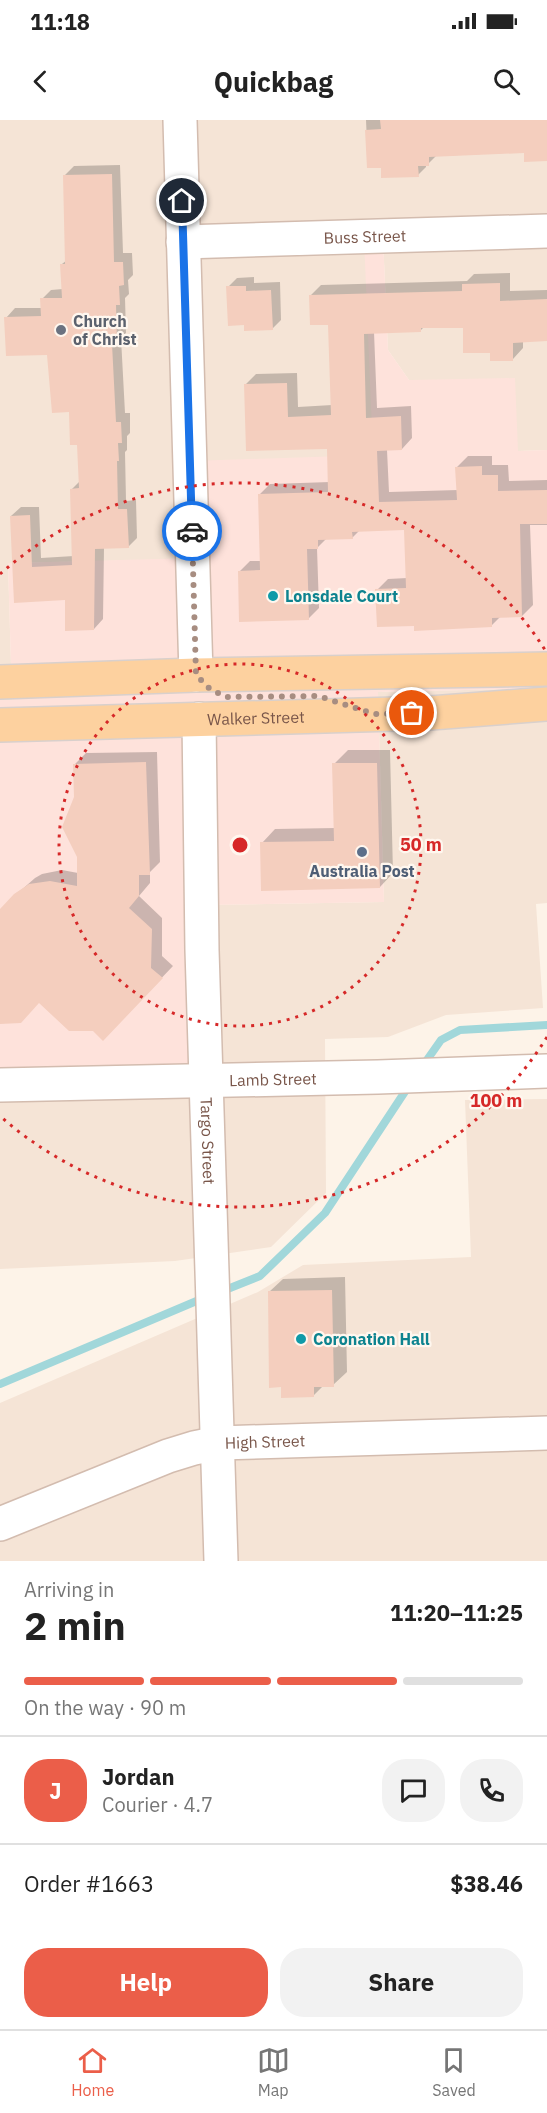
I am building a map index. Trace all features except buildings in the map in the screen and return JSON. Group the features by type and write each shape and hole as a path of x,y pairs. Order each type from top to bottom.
{"main road":[{"path":"0,682 196,675 547,669"},
{"path":"196,675 210,689 226,697 318,696 375,714"},
{"path":"0,682 74,700 168,699 186,707 199,719"},
{"name":"Walker Street","path":"0,724 431,713 547,704"}],"street":[{"path":"180,120 196,675"},
{"name":"Buss Street","path":"183,242 547,231"},
{"name":"Targo Street","path":"199,719 202,950 221,1561"},
{"name":"Lamb Street","path":"0,1085 436,1076 547,1071"},
{"name":"High Street","path":"0,1524 168,1456 219,1443 547,1433"}],"shaded area":[{"path":"0,120 547,120 547,450 518,451 409,380 388,350 383,238 373,455 194,559 8,563 12,700 0,700"},
{"path":"364,238 383,238 388,350 409,380 515,378 518,451 547,450 547,688 378,692 384,902 205,905 209,1083 0,1088 0,700 12,700 8,563 194,558 191,461 373,455"},
{"path":"547,688 547,903 536,904 543,1008 446,1015 388,1037 325,1039 326,1193 271,1247 175,1261 0,1269 0,1088 205,905 384,902 378,692"},
{"path":"547,1099 547,1561 0,1561 0,1403 258,1292 303,1265 471,1257 465,1100"}],"waterway":[{"path":"422,1067 441,1040 460,1030 547,1025"},
{"path":"220,1292 260,1276 325,1213 410,1084"},
{"path":"0,1384 206,1297"}],"way so far":[{"path":"192,531 196,675 210,689 226,697 318,696 375,714 412,713"}],"place":[{"name":"Church of Christ","path":"61,330"},
{"name":"Lonsdale Court","path":"273,596"},
{"name":"Australia Post","path":"362,852"},
{"name":"Coronation Hall","path":"301,1339"}],"route":[{"path":"182,201 192,531"}]}
